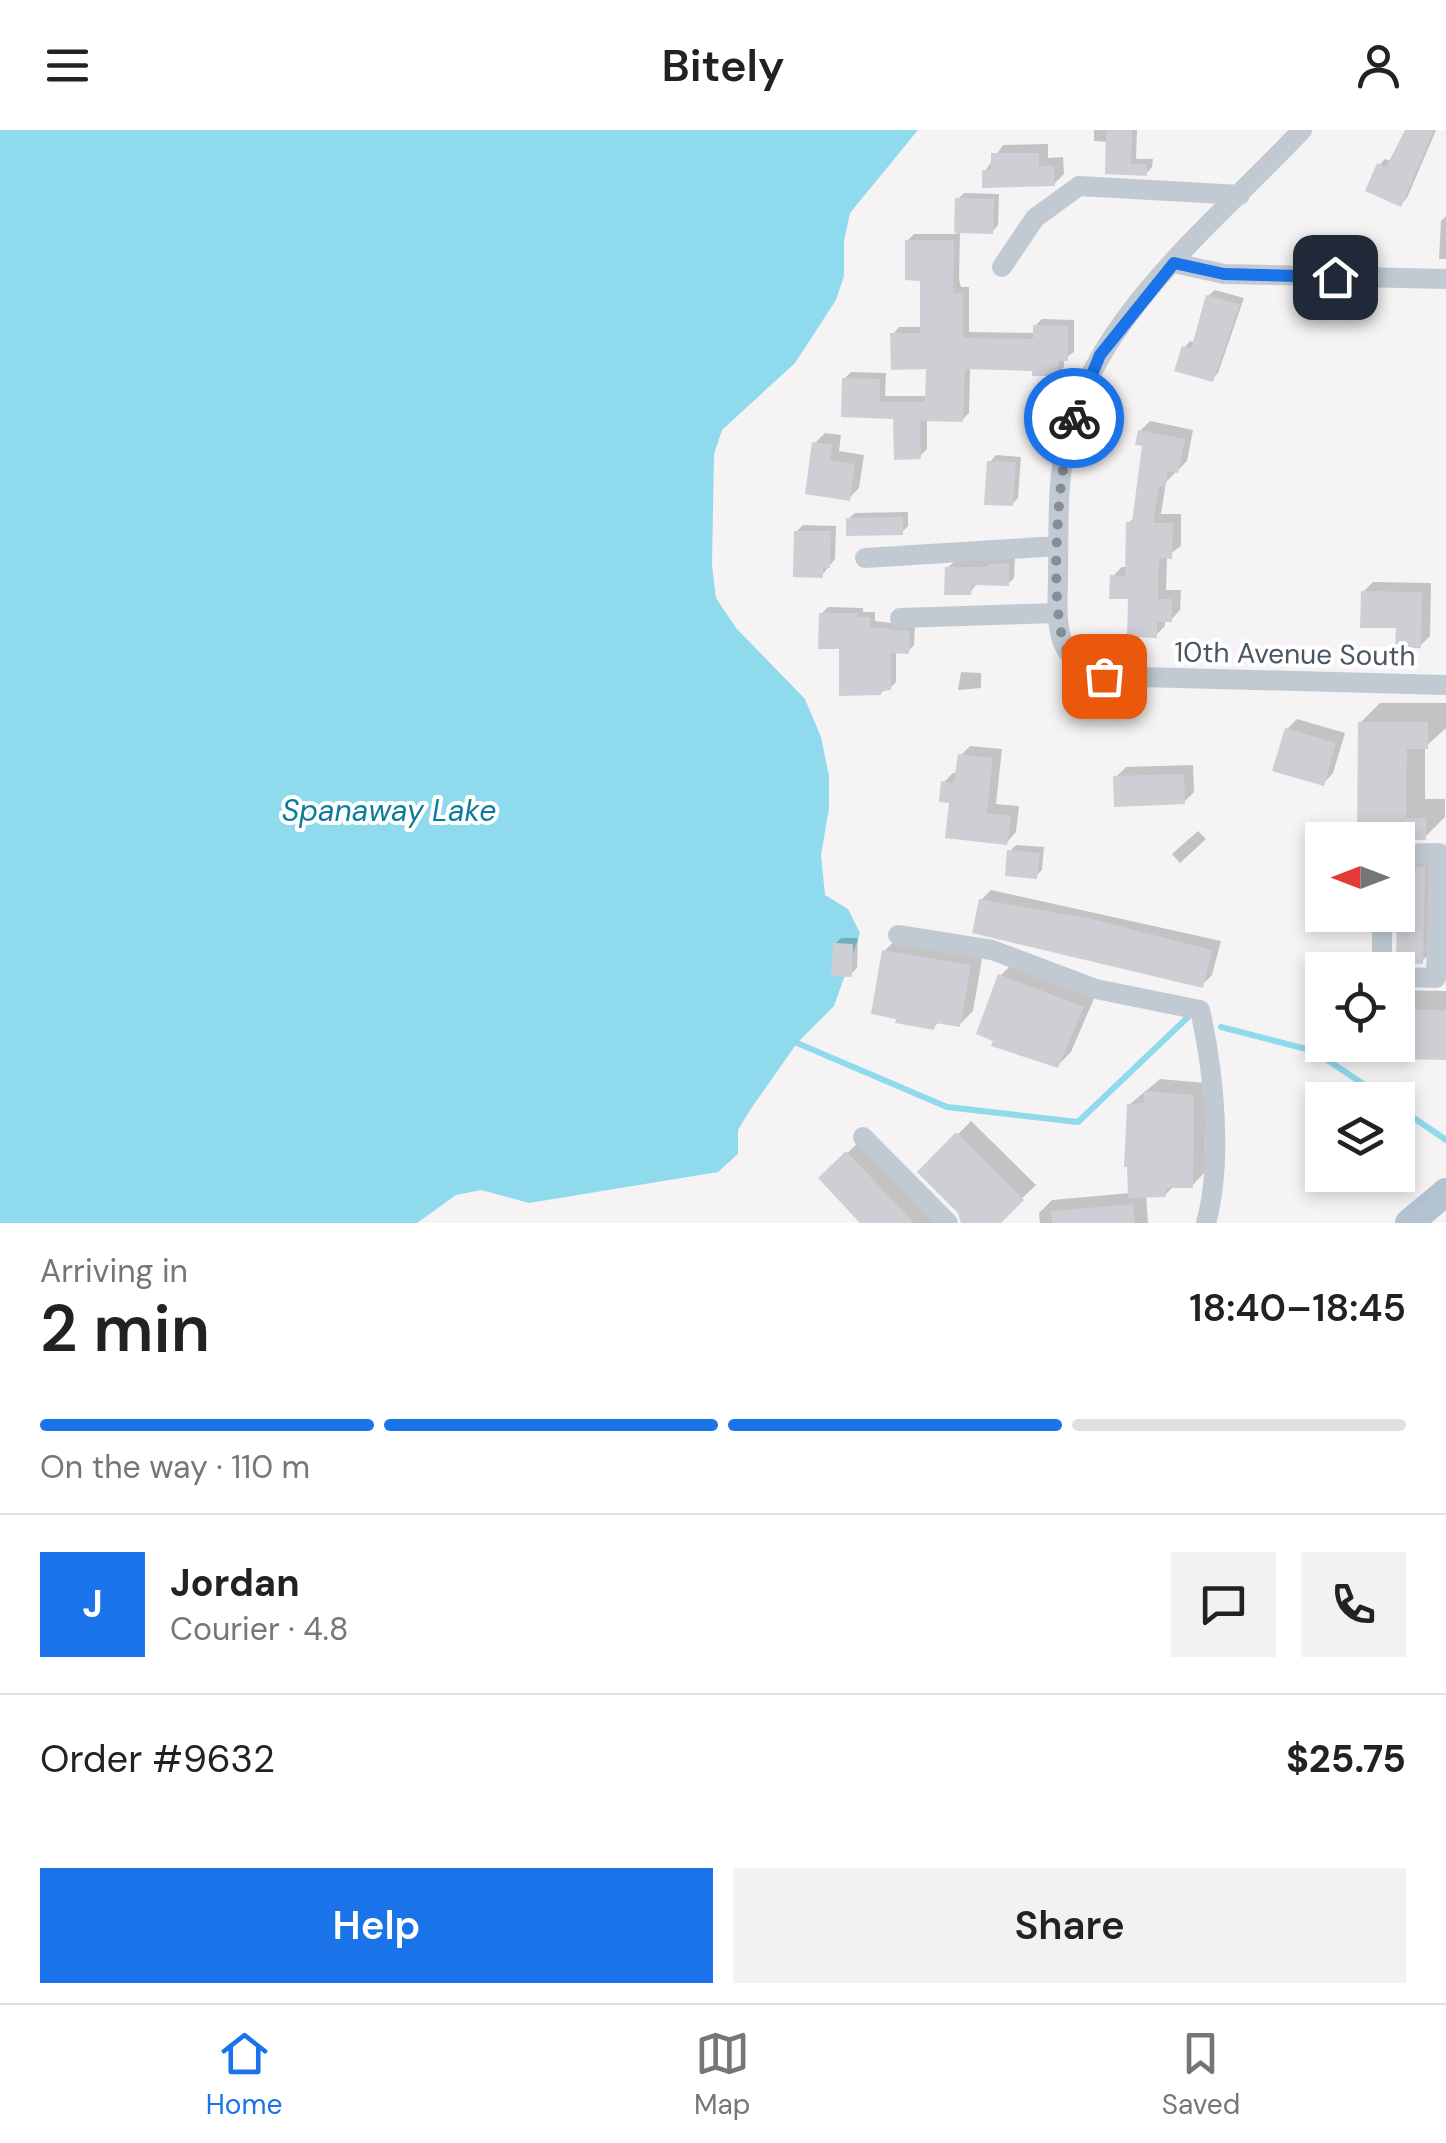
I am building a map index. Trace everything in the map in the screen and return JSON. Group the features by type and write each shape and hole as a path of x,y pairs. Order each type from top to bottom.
{"main road":[{"path":"1409,1223 1446,1192"}],"street":[{"path":"900,618 1057,613 1062,469 1068,432 1100,355 1174,263 1302,130"},
{"path":"1002,268 1035,218 1079,186 1240,195"},
{"path":"1174,263 1224,274 1446,279"},
{"path":"865,558 1058,546"},
{"name":"10th Avenue South","path":"1057,613 1067,652 1083,670 1125,678 1446,685"},
{"path":"1415,854 1439,853 1442,864 1436,978 1415,977"},
{"path":"898,935 992,950 1096,989 1200,1010 1212,1087 1213,1179 1206,1223"},
{"path":"864,1137 948,1223"}],"water":[{"name":"Spanaway Lake","path":"0,130 918,130 850,213 844,241 844,276 836,300 795,363 722,430 714,454 712,565 716,598 736,628 805,699 821,737 829,776 829,808 821,855 825,895 848,909 860,933 834,1006 797,1043 750,1110 738,1130 738,1154 718,1172 529,1203 481,1190 456,1195 417,1223 0,1223"}],"building":[{"path":"1106,130 1132,130 1131,164 1147,164 1147,176 1105,174"},
{"path":"1405,130 1434,130 1401,207 1365,191 1377,163 1386,167"},
{"path":"991,153 1039,153 1039,166 1054,166 1055,186 982,188 982,170 991,170"},
{"path":"955,198 994,199 993,234 954,233"},
{"path":"905,240 954,240 953,287 954,293 963,293 963,338 1033,339 1033,325 1068,326 1068,361 1059,361 1058,376 1032,376 1032,371 965,369 963,422 920,421 921,459 894,460 893,419 841,417 842,378 880,379 880,402 925,402 926,369 891,370 890,333 920,333 920,281 905,280"},
{"path":"1206,295 1240,304 1213,382 1174,371 1182,346 1191,349"},
{"path":"1138,430 1185,439 1178,473 1168,471 1165,487 1159,486 1153,523 1173,523 1172,559 1159,558 1158,599 1172,599 1172,622 1157,622 1157,638 1127,637 1128,599 1109,599 1110,575 1125,576 1126,522 1132,522 1142,446 1135,445"},
{"path":"812,442 833,445 830,460 855,464 850,501 805,494"},
{"path":"987,461 1016,462 1013,506 984,505"},
{"path":"903,517 903,535 846,536 846,518"},
{"path":"794,531 831,531 830,568 823,568 823,578 793,577"},
{"path":"1009,563 1009,586 972,585 971,595 944,595 945,567"},
{"path":"1361,591 1422,592 1421,648 1395,648 1396,628 1360,628"},
{"path":"819,613 858,613 858,617 870,617 870,627 910,631 909,654 891,653 891,690 881,691 881,695 839,696 839,649 818,649"},
{"path":"1358,722 1428,722 1428,749 1407,749 1406,818 1426,818 1426,840 1415,840 1415,822 1357,822"},
{"path":"1285,728 1336,743 1324,786 1272,771"},
{"path":"958,754 993,758 987,813 1011,816 1007,845 945,838 949,803 939,802 941,781 954,783"},
{"path":"1184,774 1185,804 1114,807 1113,776"},
{"path":"1007,850 1040,853 1037,879 1005,876"},
{"path":"1415,867 1425,867 1423,964 1415,964 1415,952 1396,952 1397,932 1415,932"},
{"path":"979,899 1092,919 1212,950 1203,988 972,933"},
{"path":"833,943 853,944 852,977 831,976"},
{"path":"882,950 971,965 960,1027 936,1023 934,1030 871,1014"},
{"path":"998,974 1084,1007 1058,1068 991,1046 993,1041 976,1034"},
{"path":"1415,1009 1446,1010 1446,1060 1415,1059"},
{"path":"1144,1091 1194,1095 1193,1188 1166,1188 1166,1197 1128,1198 1124,1167 1127,1104 1144,1103"},
{"path":"956,1132 1024,1200 1001,1223 961,1223 958,1213 917,1172"},
{"path":"846,1151 914,1223 860,1223 818,1178"},
{"path":"1133,1204 1135,1223 1052,1223 1051,1211"}],"waterway":[{"path":"797,1043 947,1107 1078,1122 1187,1018"},
{"path":"1221,1027 1314,1051 1360,1082"},
{"path":"1415,1119 1446,1140"}],"way so far":[{"path":"1074,418 1068,432 1059,499 1057,613 1067,652 1074,662 1083,670 1104,676"}],"route":[{"path":"1074,418 1100,355 1174,263 1224,274 1335,277"}]}
